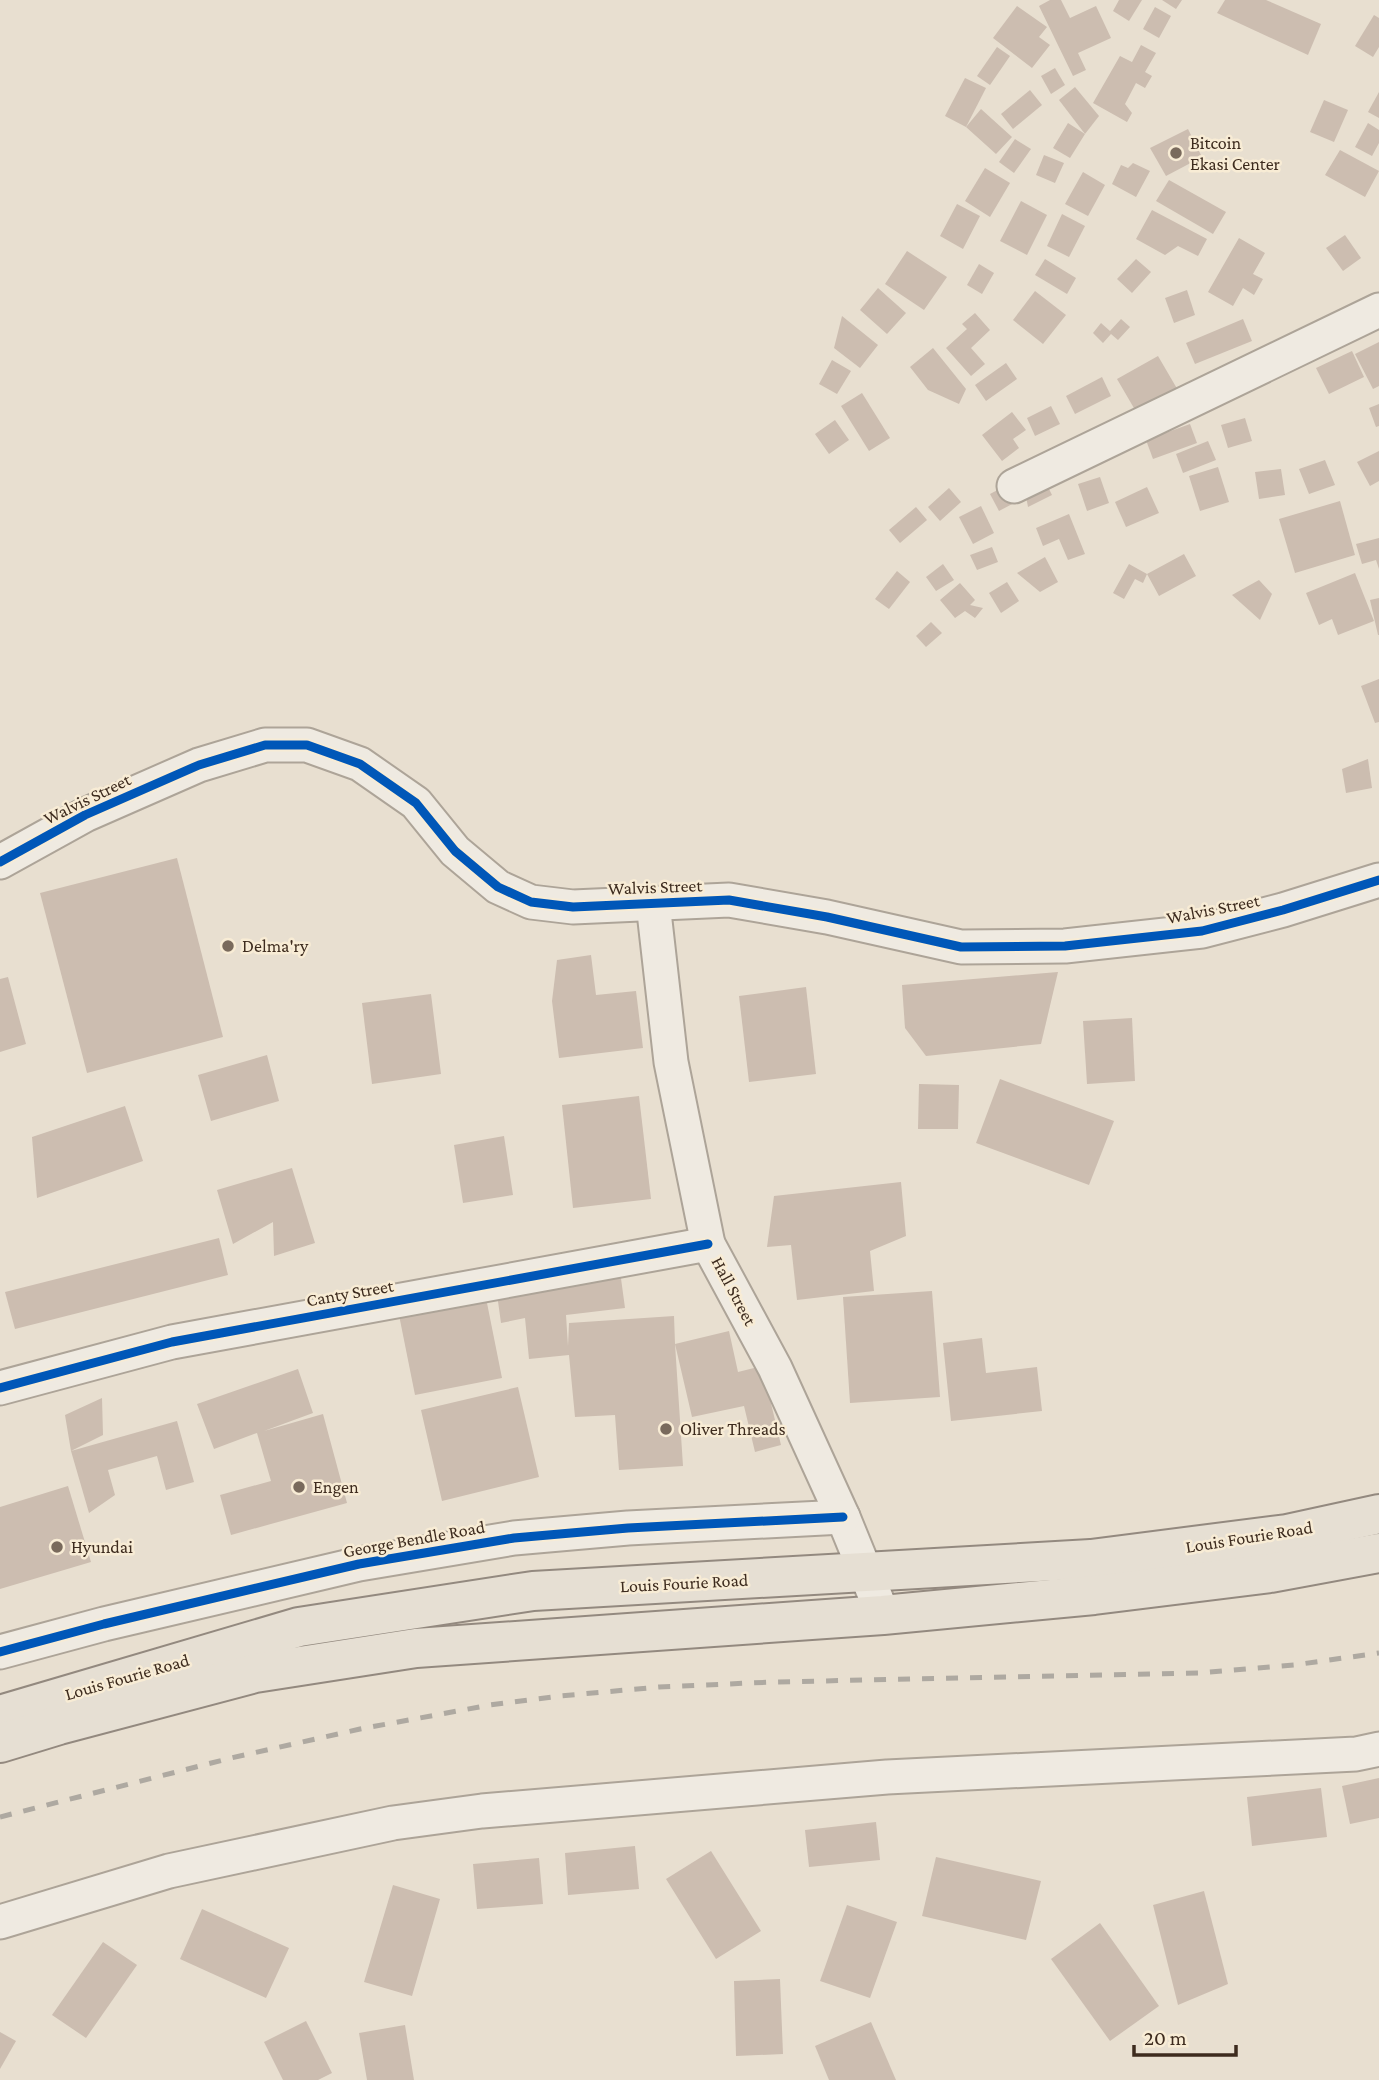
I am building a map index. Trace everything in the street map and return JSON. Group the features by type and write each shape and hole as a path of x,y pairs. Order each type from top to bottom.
{"main road":[{"name":"Louis Fourie Road","path":"0,1715 299,1627 533,1591 1091,1559 1287,1534 1379,1514"},
{"name":"Louis Fourie Road","path":"0,1743 255,1673 416,1648 883,1615 1094,1595 1270,1573 1379,1553"}],"street":[{"path":"1014,486 1379,310"},
{"name":"Walvis Street","path":"0,862 85,815 199,765 265,746 307,745 360,764 416,803 455,851 498,887 531,902 573,906 729,900 827,916 961,947 1065,946 1202,931 1283,910 1379,880"},
{"name":"Hall Street","path":"653,903 671,1062 708,1244 775,1368 844,1517 883,1615"},
{"name":"Canty Street","path":"0,1388 172,1342 708,1244"},
{"name":"George Bendle Road","path":"0,1652 104,1624 359,1563 514,1538 628,1528 844,1517"},
{"path":"0,1922 169,1871 393,1823 482,1811 887,1777 1356,1754 1379,1749"}],"building":[{"path":"1050,0 1061,0 1070,18 1096,6 1111,38 1078,53 1086,70 1073,76 1039,6"},
{"path":"1119,0 1142,0 1129,21 1113,11"},
{"path":"1162,0 1182,0 1176,9"},
{"path":"1225,0 1266,0 1321,24 1308,55 1217,13"},
{"path":"1017,6 1047,27 1039,37 1050,45 1032,68 993,38"},
{"path":"1155,7 1171,16 1159,38 1143,29"},
{"path":"1374,15 1379,18 1379,47 1373,57 1355,46"},
{"path":"1141,45 1156,53 1145,72 1152,76 1145,88 1136,83 1125,104 1132,113 1127,122 1093,103 1120,56 1132,62"},
{"path":"997,47 1010,56 990,85 977,76"},
{"path":"1055,68 1065,85 1051,94 1041,76"},
{"path":"965,78 986,88 966,127 945,116"},
{"path":"1075,87 1099,116 1085,134 1059,100"},
{"path":"1030,90 1042,105 1013,129 1001,114"},
{"path":"1379,92 1379,118 1368,112"},
{"path":"1324,100 1348,110 1334,142 1310,132"},
{"path":"981,109 1012,137 996,154 966,127"},
{"path":"1068,123 1085,134 1070,158 1053,148"},
{"path":"1368,123 1379,130 1379,143 1372,156 1355,147"},
{"name":"Bitcoin Ekasi Center","path":"1188,129 1202,157 1166,176 1150,148"},
{"path":"1015,139 1031,149 1014,173 999,162"},
{"path":"1340,150 1379,171 1365,197 1325,175"},
{"path":"1044,155 1064,163 1055,183 1036,175"},
{"path":"1133,163 1150,171 1136,197 1112,184 1121,165 1128,168"},
{"path":"985,168 1010,183 990,217 965,201"},
{"path":"1083,172 1105,185 1088,216 1065,204"},
{"path":"1169,180 1226,212 1213,234 1156,201"},
{"path":"1021,201 1047,215 1027,255 1000,241"},
{"path":"957,204 980,216 963,249 940,236"},
{"path":"1152,210 1207,239 1198,256 1178,246 1165,255 1136,239"},
{"path":"1062,214 1085,226 1069,257 1047,246"},
{"path":"1345,235 1361,258 1343,271 1326,248"},
{"path":"1239,238 1265,253 1253,274 1263,279 1254,295 1243,288 1233,306 1208,292"},
{"path":"907,251 947,277 924,310 885,284"},
{"path":"1045,259 1076,278 1067,294 1035,275"},
{"path":"1136,259 1151,272 1132,293 1117,279"},
{"path":"979,264 994,273 982,294 967,285"},
{"path":"878,288 906,313 887,334 860,310"},
{"path":"1187,290 1195,315 1174,323 1165,298"},
{"path":"1035,291 1066,315 1043,344 1013,320"},
{"path":"975,313 990,330 971,348 985,364 971,376 946,348 967,329 962,324"},
{"path":"842,316 878,345 860,368 834,348"},
{"path":"1121,319 1130,327 1118,340 1111,334 1103,343 1093,333 1101,323 1110,331"},
{"path":"1243,319 1252,341 1195,364 1186,343"},
{"path":"1379,342 1379,386 1373,389 1355,354"},
{"path":"933,348 966,389 959,404 928,390 910,367"},
{"path":"1352,351 1364,377 1329,394 1316,368"},
{"path":"1158,356 1179,392 1138,415 1117,379"},
{"path":"832,360 851,371 837,394 819,384"},
{"path":"1006,363 1017,379 986,401 975,385"},
{"path":"1102,377 1111,396 1075,414 1066,396"},
{"path":"862,393 890,438 869,451 841,406"},
{"path":"1379,404 1379,426 1376,427 1369,408"},
{"path":"1051,406 1060,424 1035,436 1027,418"},
{"path":"1012,412 1026,430 1013,439 1019,448 1002,461 982,435"},
{"path":"1245,418 1252,441 1228,448 1221,425"},
{"path":"835,420 849,440 829,454 815,434"},
{"path":"1190,424 1197,443 1153,459 1146,440"},
{"path":"1208,441 1216,460 1183,473 1176,454"},
{"path":"1379,451 1379,481 1370,486 1357,462"},
{"path":"1325,460 1335,485 1309,494 1299,469"},
{"path":"1218,467 1229,502 1200,511 1189,476"},
{"path":"1281,469 1285,495 1259,499 1255,472"},
{"path":"1043,477 1052,495 1028,507 1024,486"},
{"path":"1100,477 1109,503 1087,511 1078,484"},
{"path":"1007,485 1016,502 999,511 990,494"},
{"path":"1147,487 1159,513 1126,527 1115,502"},
{"path":"949,488 961,502 940,521 928,507"},
{"path":"1340,501 1355,555 1295,573 1279,519"},
{"path":"981,506 994,533 973,544 959,517"},
{"path":"916,507 927,520 900,543 889,530"},
{"path":"1069,514 1085,554 1068,560 1059,539 1043,546 1036,528"},
{"path":"1379,538 1379,569 1376,560 1362,564 1356,544"},
{"path":"992,547 998,562 977,570 970,555"},
{"path":"1184,554 1196,576 1159,596 1147,574"},
{"path":"1045,557 1058,582 1040,592 1017,573"},
{"path":"943,564 954,580 936,591 926,577"},
{"path":"1129,564 1147,574 1143,583 1135,579 1124,599 1113,593"},
{"path":"897,571 910,582 889,609 875,599"},
{"path":"1355,573 1374,621 1338,635 1332,619 1319,625 1306,593"},
{"path":"1259,580 1272,594 1260,620 1232,595"},
{"path":"1007,582 1019,601 1001,613 989,593"},
{"path":"960,583 975,600 970,605 983,608 975,618 965,611 955,618 940,600"},
{"path":"1379,598 1379,635 1378,635 1370,600"},
{"path":"931,622 942,633 926,647 916,636"},
{"path":"1379,679 1379,722 1375,723 1361,686"},
{"path":"1368,759 1372,788 1346,793 1342,769"},
{"path":"177,858 223,1037 87,1073 40,893"},
{"path":"591,955 596,995 636,991 643,1048 559,1058 552,1001 557,960"},
{"path":"1058,972 1041,1044 926,1056 905,1028 902,985"},
{"path":"8,977 26,1044 0,1052 0,979"},
{"path":"806,987 816,1074 749,1082 739,996"},
{"path":"431,994 441,1074 372,1084 362,1003"},
{"path":"1132,1018 1135,1081 1087,1084 1083,1021"},
{"path":"267,1055 279,1101 211,1121 198,1075"},
{"path":"1000,1079 1114,1121 1089,1185 976,1143"},
{"path":"919,1084 959,1085 958,1129 918,1129"},
{"path":"639,1096 651,1199 573,1208 562,1105"},
{"path":"125,1106 143,1161 37,1198 32,1137"},
{"path":"504,1136 513,1195 463,1203 454,1145"},
{"path":"292,1168 315,1243 274,1256 273,1222 233,1244 217,1190"},
{"path":"901,1182 906,1236 870,1251 874,1291 797,1300 791,1245 767,1247 774,1196"},
{"path":"219,1238 228,1275 15,1329 5,1292"},
{"path":"620,1271 625,1308 566,1315 568,1346 569,1323 674,1316 683,1466 619,1470 615,1415 575,1417 569,1355 529,1359 525,1318 501,1323 496,1287"},
{"path":"484,1288 502,1378 415,1395 397,1305"},
{"path":"932,1291 940,1397 850,1403 843,1297"},
{"path":"729,1331 738,1372 762,1366 781,1445 755,1452 744,1406 692,1417 675,1344"},
{"path":"982,1338 986,1373 1037,1367 1042,1411 951,1421 943,1343"},
{"path":"298,1369 313,1413 264,1431 323,1414 347,1503 231,1535 220,1495 271,1481 257,1433 214,1449 197,1404"},
{"path":"518,1387 539,1477 442,1501 421,1410"},
{"path":"102,1398 103,1435 71,1451 65,1415"},
{"path":"177,1421 194,1482 166,1490 157,1456 108,1470 115,1495 89,1513 71,1451"},
{"path":"68,1486 91,1562 0,1589 0,1507"},
{"path":"1379,1778 1379,1818 1350,1824 1342,1786"},
{"path":"1321,1788 1327,1837 1252,1846 1247,1797"},
{"path":"876,1822 880,1860 809,1867 805,1830"},
{"path":"635,1846 639,1889 568,1895 565,1853"},
{"path":"711,1851 761,1931 716,1959 666,1879"},
{"path":"936,1857 1041,1881 1026,1940 922,1916"},
{"path":"539,1858 543,1904 477,1909 473,1864"},
{"path":"393,1885 440,1899 412,1996 364,1982"},
{"path":"1204,1891 1228,1984 1178,2005 1153,1905"},
{"path":"847,1905 897,1922 870,1998 820,1981"},
{"path":"202,1909 289,1948 266,1998 180,1959"},
{"path":"1100,1923 1159,2006 1110,2041 1051,1959"},
{"path":"103,1942 137,1965 86,2038 52,2015"},
{"path":"780,1979 783,2054 736,2056 734,1981"},
{"path":"306,2021 332,2073 318,2080 283,2080 264,2042"},
{"path":"871,2022 896,2080 829,2080 815,2046"},
{"path":"405,2025 414,2080 367,2080 359,2033"},
{"path":"0,2032 16,2041 0,2069"}],"railway":[{"path":"0,1817 231,1758 360,1729 490,1705 560,1696 659,1687 773,1682 1198,1673 1294,1665 1379,1653"}],"cycle path":[{"path":"0,862 85,815 199,765 265,745 307,745 360,764 416,803 455,851 498,887 531,902 573,907 729,900 827,917 961,947 1065,946 1202,931 1283,910 1379,880"},
{"path":"0,1388 172,1342 708,1244"},
{"path":"0,1652 104,1624 359,1564 514,1538 628,1528 843,1517"}],"place":[{"name":"Bitcoin Ekasi Center","path":"1176,153"},
{"name":"Delma'ry","path":"228,946"},
{"name":"Oliver Threads","path":"666,1429"},
{"name":"Engen","path":"299,1487"},
{"name":"Hyundai","path":"57,1547"}]}
